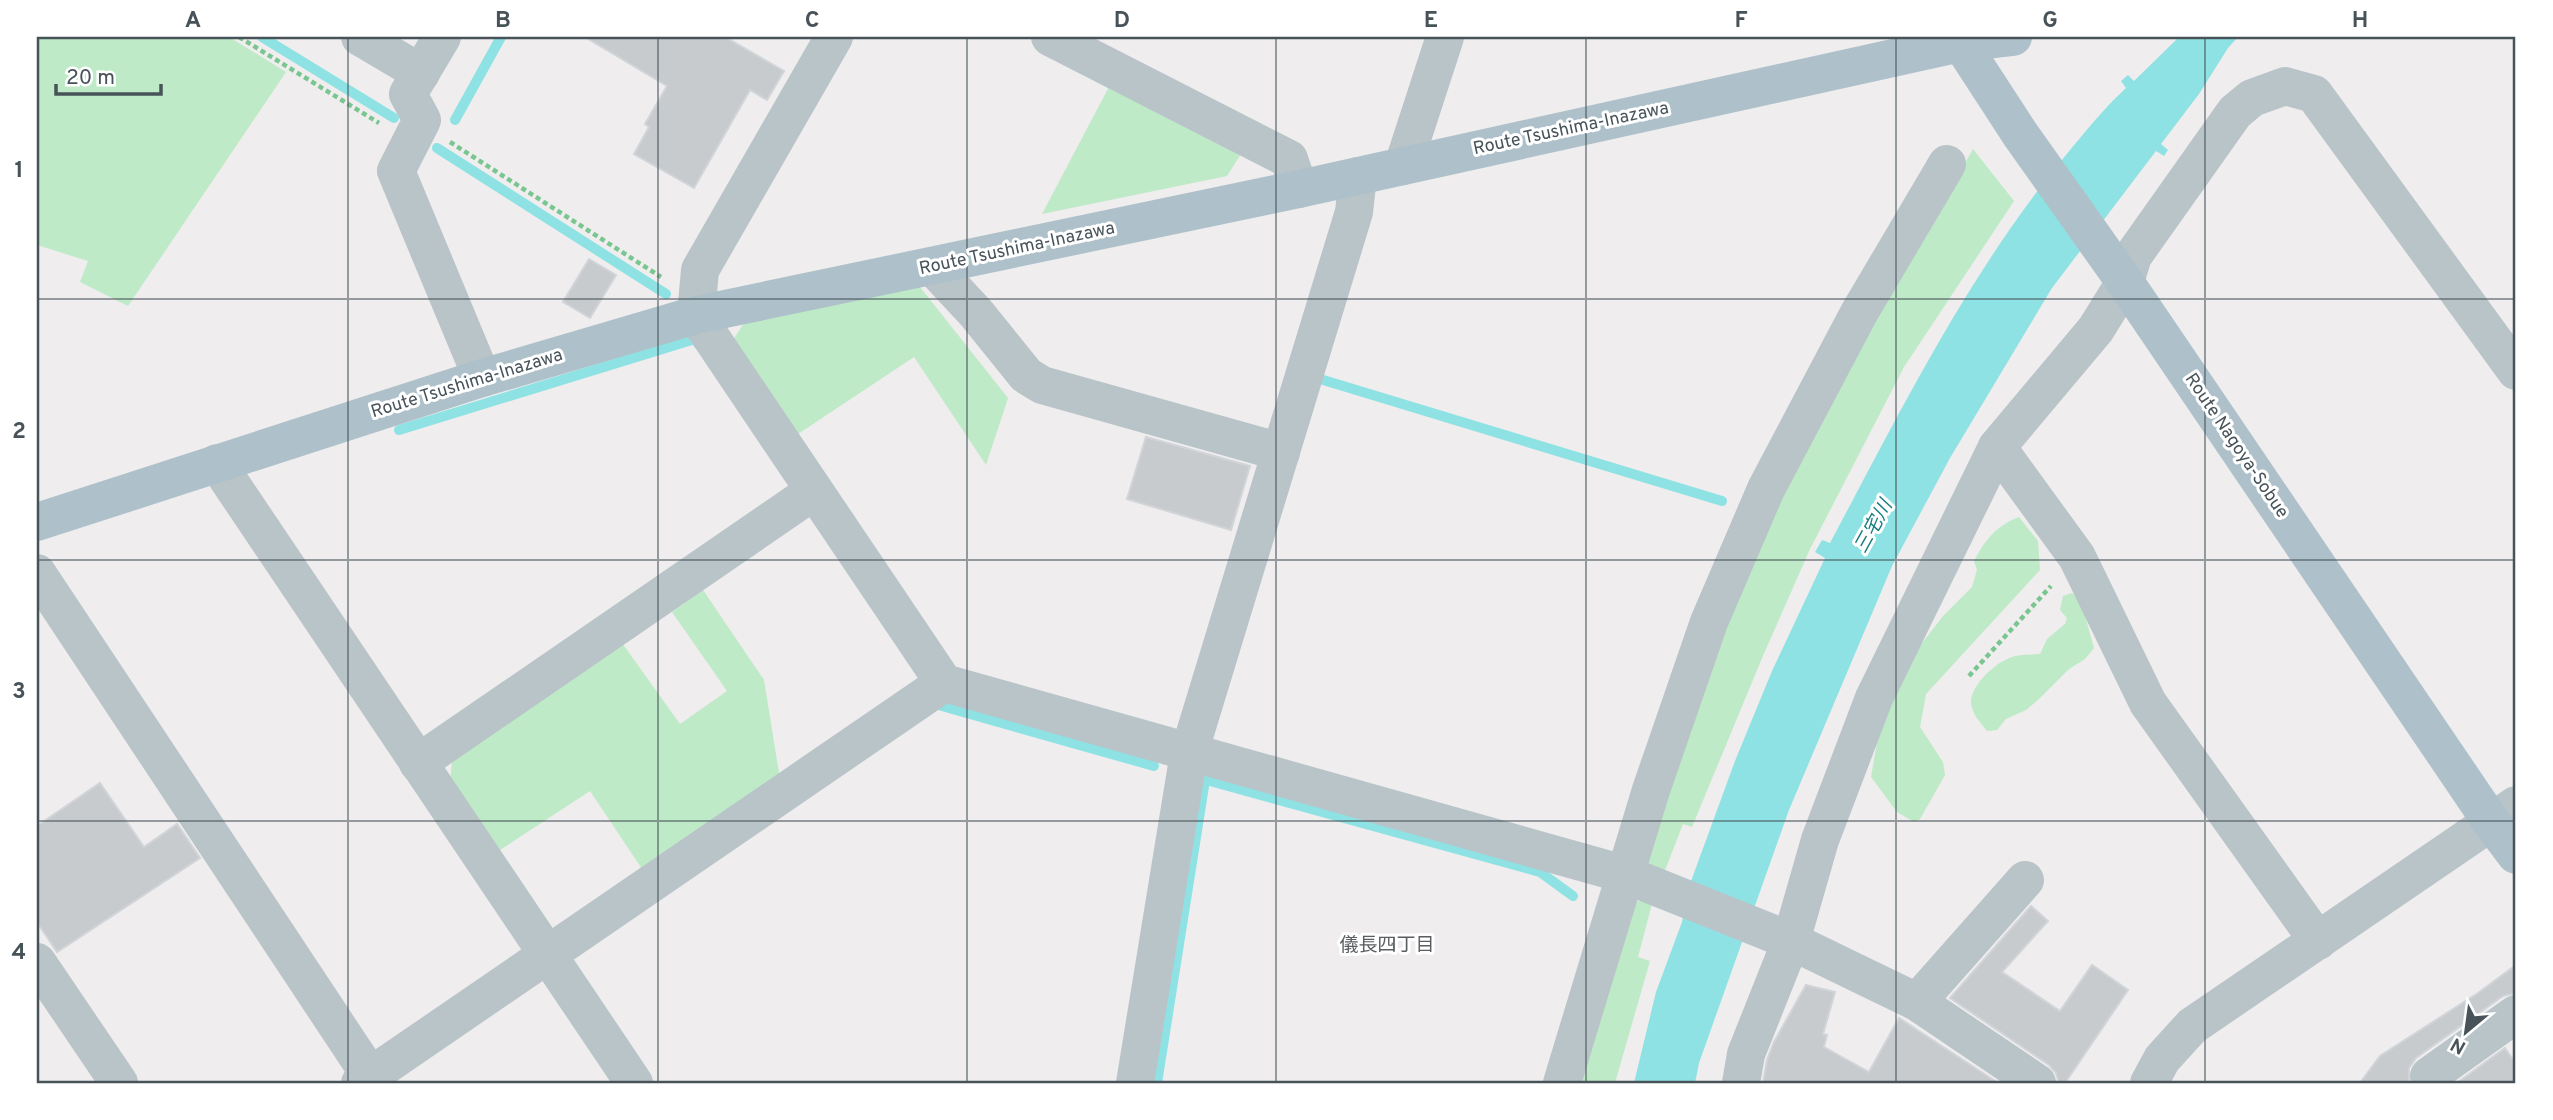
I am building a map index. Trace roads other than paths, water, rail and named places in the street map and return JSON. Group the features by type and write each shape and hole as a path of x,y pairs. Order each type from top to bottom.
{"main road":[{"name":"Route Tsushima-Inazawa","path":"37,522 482,378 696,315 1299,189 1959,40 2013,37"},
{"name":"Route Nagoya-Sobue","path":"1959,40 2020,134 2504,814 2516,855"}],"street":[{"path":"360,37 421,73"},
{"path":"442,37 408,94 422,120 396,172 482,378"},
{"path":"1050,37 1289,159 1299,189"},
{"path":"1403,166 1446,37"},
{"path":"821,41 700,270 696,315 944,683 1640,880 1785,939 1917,1002 2037,1083"},
{"path":"1741,1083 1746,1054 1785,939 1874,698 1997,447 2096,329 2118,272 2133,256 2235,112 2252,98 2285,86 2314,94 2516,371"},
{"path":"1562,1083 1640,880 1651,790 1709,622 1766,489 1859,313 1947,164"},
{"path":"1135,1083 1189,753 1354,212 1358,176"},
{"path":"933,267 976,313 1026,375 1042,385 1281,452"},
{"path":"1997,447 2077,557 2148,704 2318,941"},
{"path":"217,463 634,1083"},
{"path":"418,763 814,491"},
{"path":"37,573 369,1081 547,955 944,683"},
{"path":"2149,1083 2162,1059 2192,1027 2504,814"},
{"path":"1917,1002 2025,880"},
{"path":"39,969 119,1083"},
{"path":"2429,1076 2516,1014"}],"water":[{"name":"三宅川","path":"2179,37 2238,37 2161,144 2168,150 2164,156 2156,151 2052,288 1950,458 1892,566 1789,810 1699,1063 1695,1083 1634,1083 1656,992 1682,922 1690,884 1735,761 1772,671 1825,558 1815,552 1822,540 1830,543 1938,343 1998,246 2066,155 2126,88 2121,81 2128,75 2134,81"}],"waterway":[{"path":"262,37 394,118"},
{"path":"455,120 501,37"},
{"path":"437,148 666,294"},
{"path":"399,430 695,339 700,346"},
{"path":"1320,379 1722,501"},
{"path":"942,706 1154,766"},
{"path":"1199,778 1540,872 1573,896"},
{"path":"1157,1083 1205,780"}],"district":[{"name":"儀長四丁目","path":"1387,946"}]}
